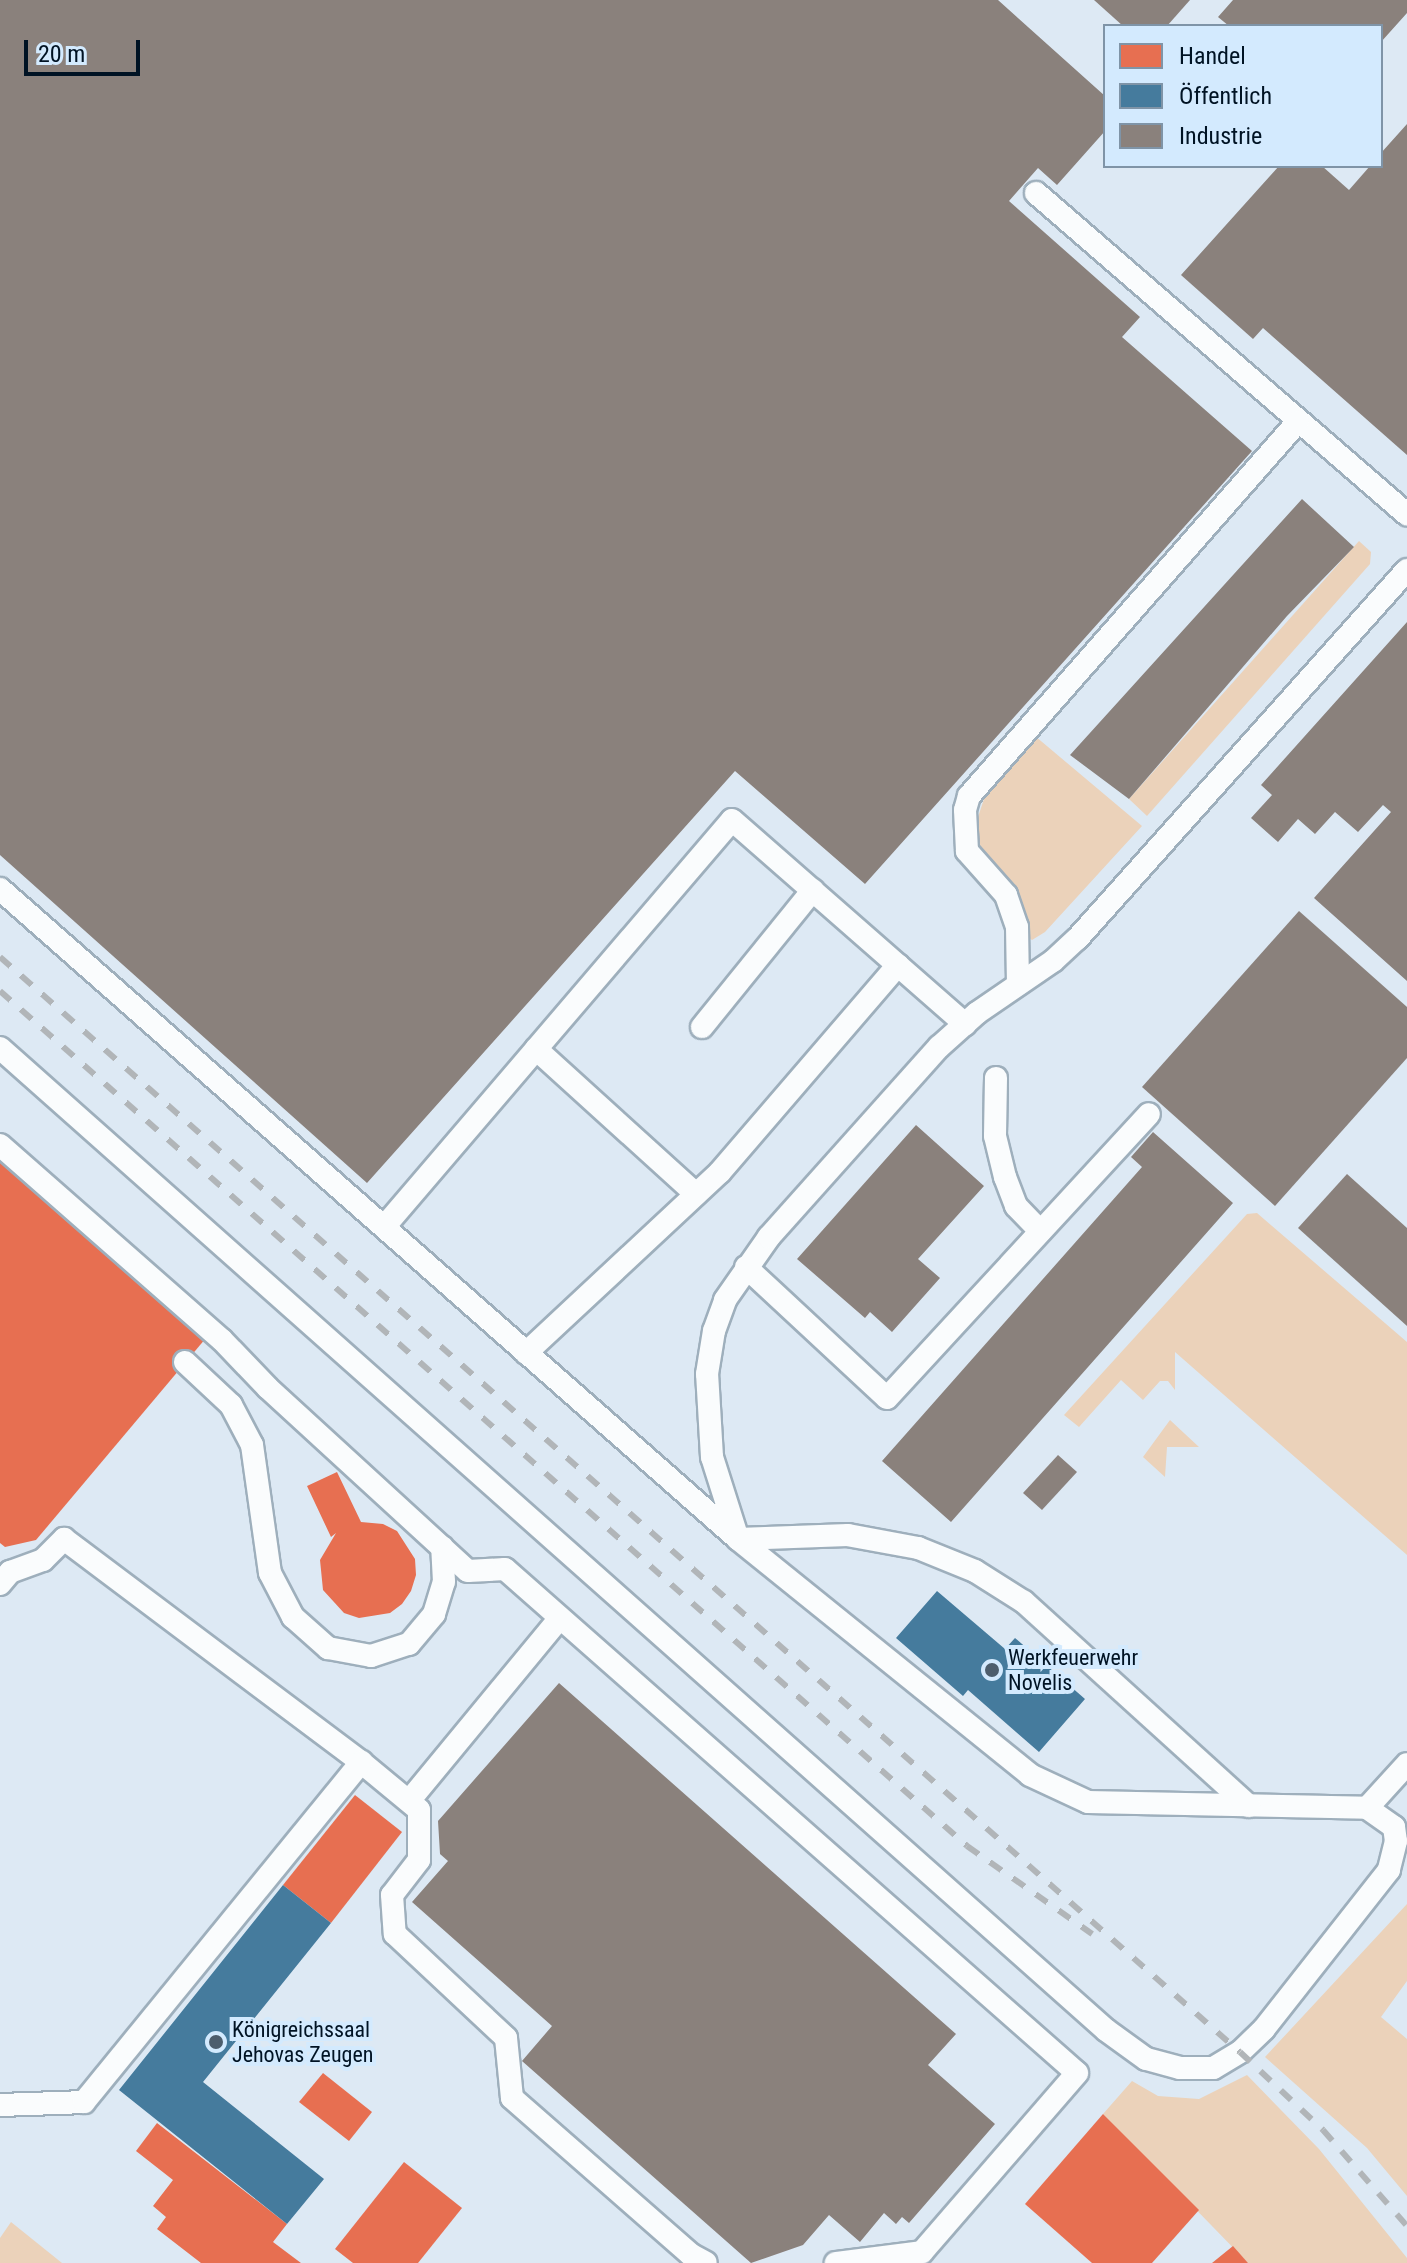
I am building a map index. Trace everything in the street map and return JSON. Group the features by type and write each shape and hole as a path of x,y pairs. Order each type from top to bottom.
{"lane":[{"path":"1036,193 1407,514"},
{"path":"1018,984 1017,927 1006,895 967,851 965,810 969,796 1298,422"},
{"path":"738,1539 712,1457 707,1374 722,1310 746,1267 939,1047 1077,939 1407,570"},
{"path":"384,1227 732,820 965,1024"},
{"path":"0,889 738,1539 1030,1775 1088,1802 1367,1808 1394,1827 1402,1842 1384,1877 1264,2029 1240,2052 1213,2068 1180,2068 1146,2059 1106,2030 0,1048"},
{"path":"702,1027 813,890"},
{"path":"526,1353 720,1172 898,965"},
{"path":"536,1049 696,1194"},
{"path":"996,1078 995,1136 1005,1177 1016,1206 1040,1231"},
{"path":"746,1267 887,1398 1149,1114"},
{"path":"0,1145 222,1340 268,1388 468,1571 505,1569 1077,2073 922,2252 836,2263"},
{"path":"185,1362 231,1405 252,1445 270,1573 293,1617 328,1648 371,1656 409,1644 434,1614 444,1582 442,1547"},
{"path":"738,1539 848,1535 918,1548 975,1571 1024,1602 1249,1806"},
{"path":"3,1573 43,1560 64,1539 361,1762 419,1810 419,1860 392,1895 395,1934 506,2038 512,2098 690,2254 706,2263"},
{"path":"409,1801 560,1618"},
{"path":"0,2105 84,2102 361,1762"},
{"path":"1367,1808 1407,1764"}],"shaded area":[{"path":"1359,541 1371,552 1370,564 1147,816 1129,799"},
{"path":"1035,736 1142,826 1045,932 1032,940 1028,937 1021,904 1011,884 977,845 976,823 985,796"},
{"path":"1257,1213 1407,1342 1407,1555 1175,1352 1175,1390 1168,1381 1160,1381 1143,1400 1121,1380 1079,1427 1064,1415 1247,1214"},
{"path":"1170,1420 1199,1447 1167,1447 1165,1477 1143,1457"},
{"path":"1407,1904 1407,1981 1381,2017 1407,2039 1407,2196 1367,2148 1265,2057"},
{"path":"1247,2075 1319,2149 1407,2258 1407,2263 1248,2263 1103,2114 1132,2081 1158,2096 1199,2099"},
{"path":"11,2222 62,2263 0,2263 0,2238"}],"building: Handel":[{"path":"0,1156 206,1338 36,1540 5,1547 0,1543"},
{"path":"337,1472 361,1522 383,1524 397,1531 415,1559 416,1575 411,1591 402,1604 390,1613 359,1618 344,1613 323,1590 320,1560 336,1533 331,1537 307,1486"},
{"path":"355,1795 402,1832 331,1923 283,1885"},
{"path":"323,2073 372,2112 349,2141 299,2102"},
{"path":"1103,2114 1199,2210 1152,2263 1092,2263 1025,2204"},
{"path":"157,2123 287,2224 273,2242 301,2263 201,2263 157,2229 166,2217 153,2206 173,2180 136,2151"},
{"path":"404,2162 462,2208 418,2263 353,2263 335,2249"},
{"path":"1233,2246 1248,2263 1212,2263"}],"building: Öffentlich":[{"name":"Werkfeuerwehr Novelis","path":"937,1591 1005,1649 1015,1638 1085,1699 1039,1752 968,1690 963,1696 896,1638"},
{"path":"283,1885 331,1923 203,2082 324,2179 287,2224 119,2090"}],"building: Industrie":[{"path":"0,0 998,0 1103,94 1103,133 1057,185 1038,168 1009,201 1140,317 1122,337 1252,451 865,884 735,771 367,1183 0,855"},
{"path":"1094,0 1190,0 1169,24 1121,24"},
{"path":"1233,0 1407,0 1407,13 1383,40 1383,24 1227,24 1218,17"},
{"path":"1407,124 1407,455 1263,328 1253,339 1181,275 1277,168 1324,168 1349,190 1368,168 1383,168 1383,151"},
{"path":"1302,499 1354,547 1287,616 1129,799 1070,755"},
{"path":"1407,622 1407,981 1314,898 1391,812 1383,805 1358,832 1335,812 1315,834 1298,819 1278,842 1251,818 1272,795 1261,785"},
{"path":"1299,911 1407,1007 1407,1058 1275,1206 1142,1087"},
{"path":"916,1125 984,1186 918,1259 940,1278 892,1332 870,1312 865,1318 797,1259"},
{"path":"1153,1132 1233,1203 951,1522 882,1461 1142,1167 1131,1157"},
{"path":"1347,1174 1407,1228 1407,1326 1298,1228"},
{"path":"1058,1455 1077,1472 1042,1510 1023,1493"},
{"path":"559,1683 956,2034 928,2065 995,2124 909,2223 902,2217 896,2224 884,2213 860,2242 829,2215 803,2245 751,2263 522,2061 552,2026 412,1902 448,1861 440,1854 438,1821"}],"railway":[{"path":"0,957 1240,2052 1323,2130 1407,2226"},
{"path":"0,991 967,1846 1092,1934"}],"place":[{"name":"Werkfeuerwehr Novelis","path":"992,1670"},
{"name":"Königreichssaal Jehovas Zeugen","path":"216,2042"}]}
